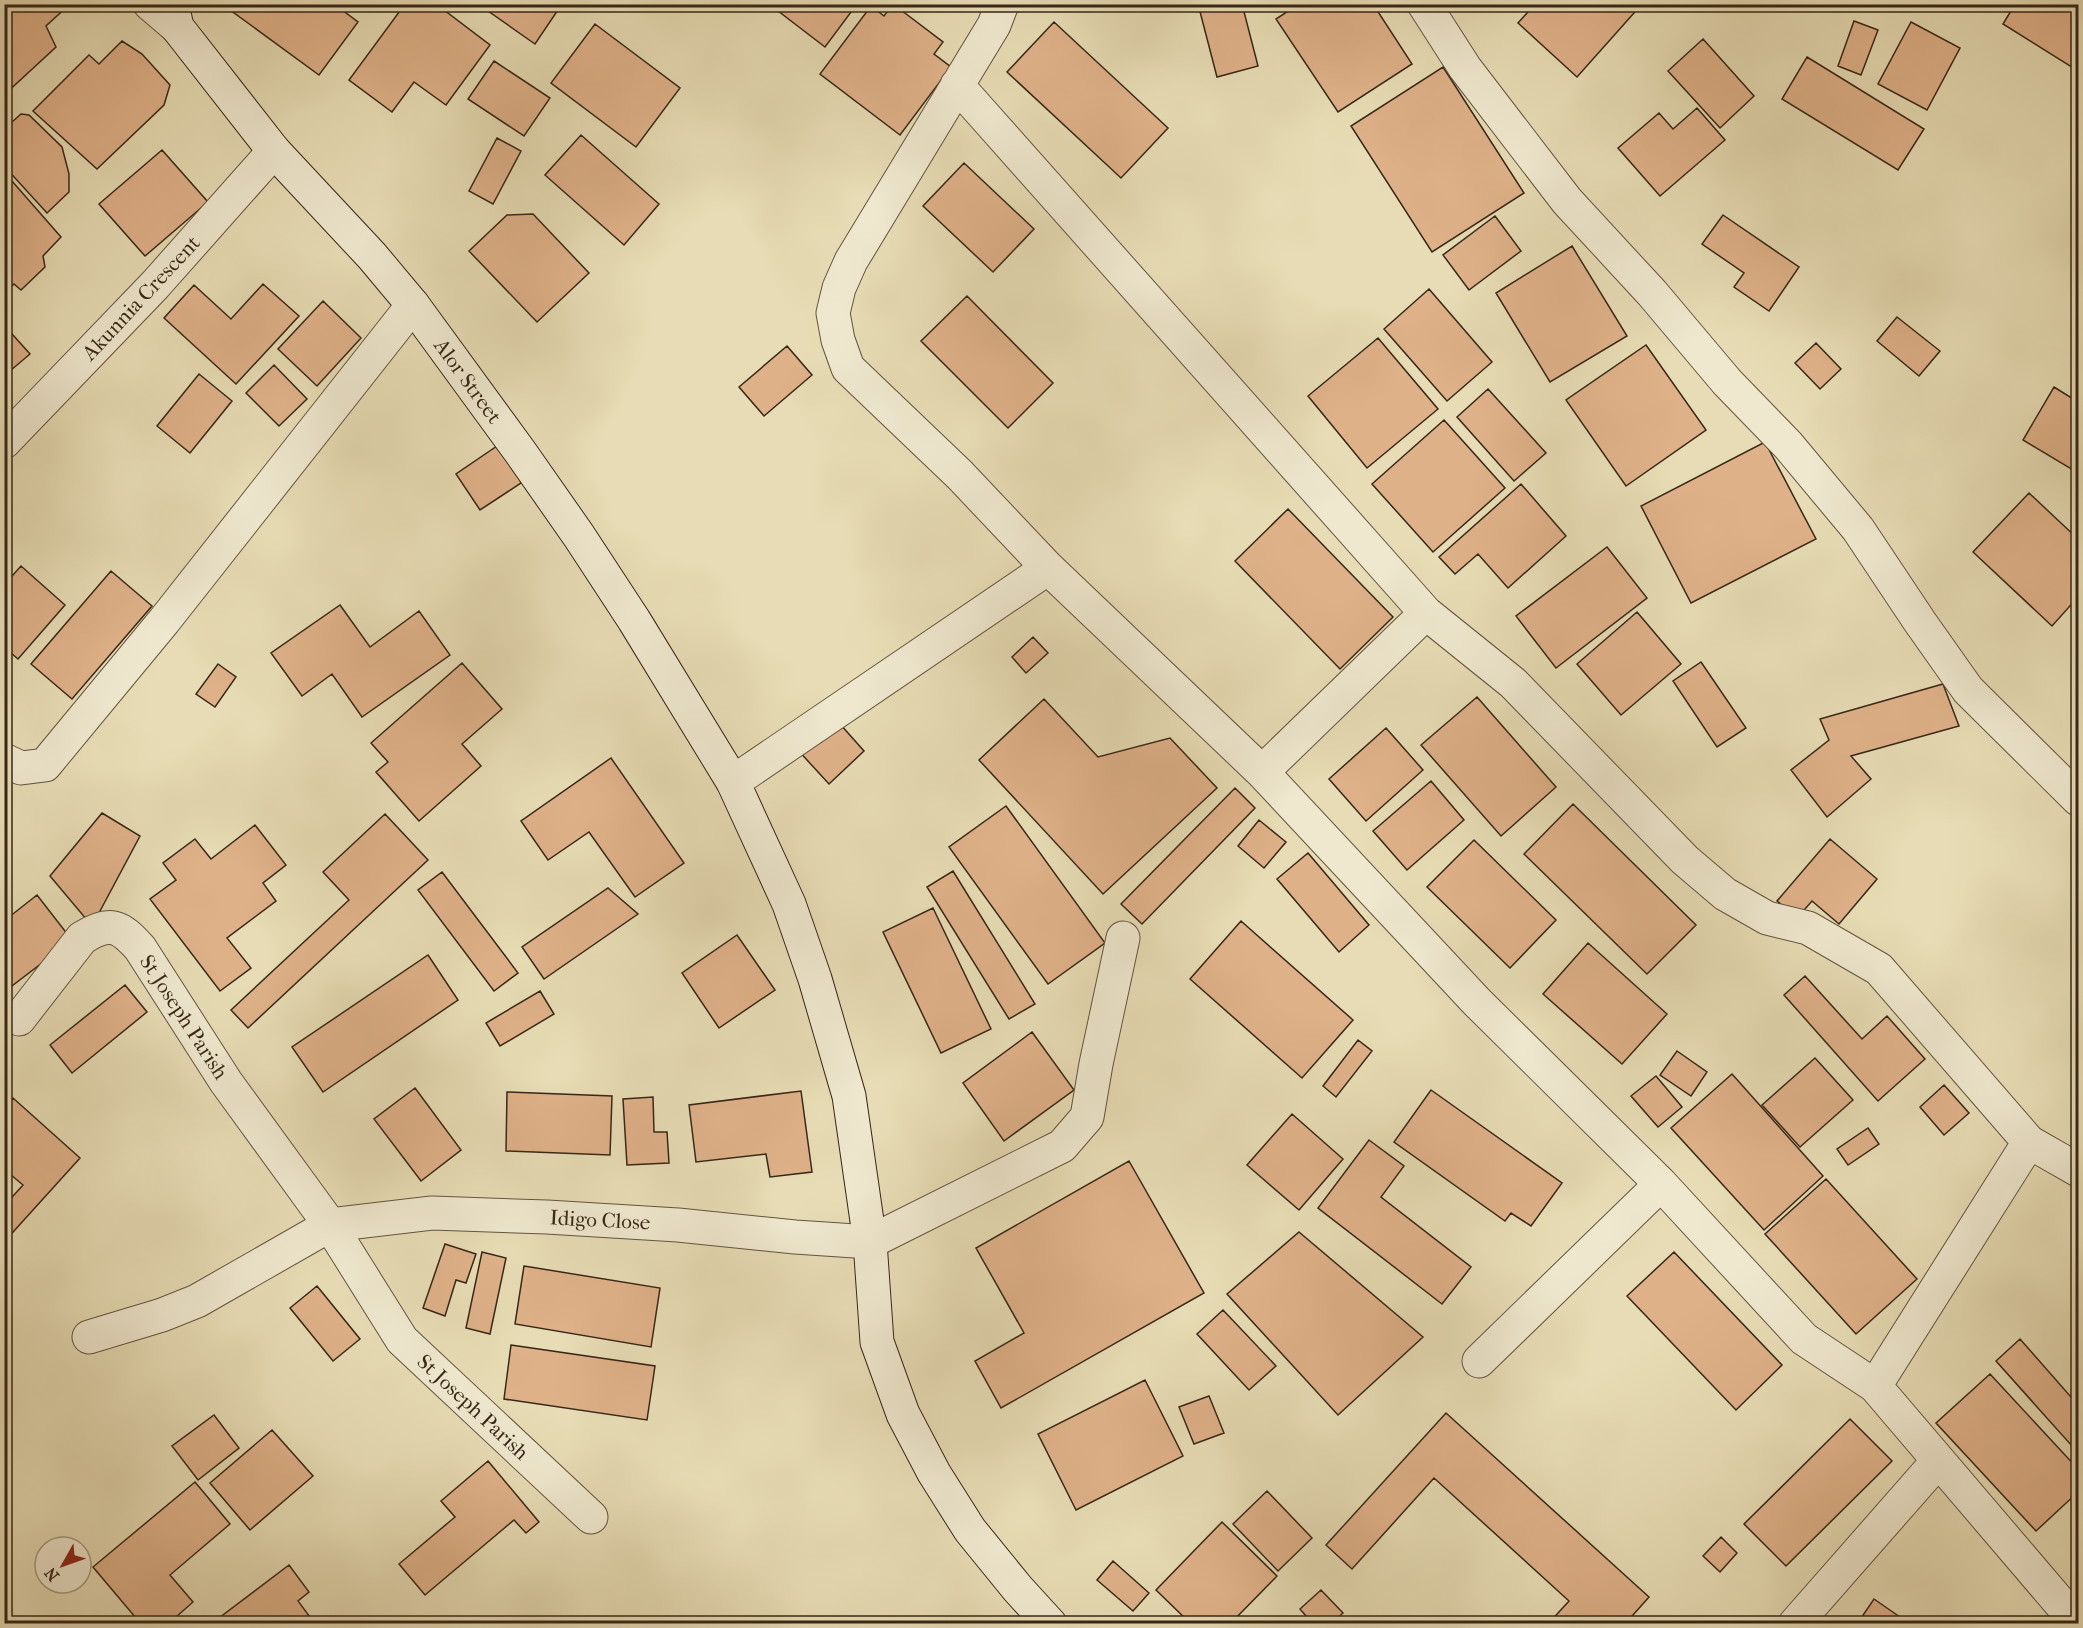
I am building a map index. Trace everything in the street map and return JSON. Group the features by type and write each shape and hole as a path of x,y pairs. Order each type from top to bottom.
{"street":[{"name":"Alor Street","path":"150,4 174,16 274,151 372,256 413,305 579,536 634,620 733,783 789,904 815,979 849,1096 870,1242 877,1342 903,1414 934,1473 970,1530 1018,1589 1050,1623"},
{"path":"1002,4 994,25 850,261 839,288 833,313 838,340 848,368 960,475 1048,568 1262,772 1477,1002 1661,1184 1804,1339 1875,1386 2078,1623"},
{"path":"1424,4 1466,68 1567,201 1652,293 1727,382 1788,445 1858,529 1968,690 2079,799"},
{"path":"957,85 1426,613 1513,683 1685,860 1725,894 1767,918 1808,928 1880,969 2029,1142 2079,1170"},
{"name":"Akunnia Crescent","path":"4,442 155,285 274,151"},
{"path":"4,760 21,768 45,765 164,621 413,305"},
{"path":"733,783 1048,568"},
{"path":"1262,772 1426,613"},
{"name":"St Joseph Parish","path":"19,1019 82,938 95,930 109,926 124,931 140,948 232,1090 330,1225 402,1340 591,1517"},
{"path":"870,1242 1062,1146 1087,1117 1123,938"},
{"path":"1875,1386 2029,1142"},
{"path":"1479,1361 1661,1184"},
{"name":"Idigo Close","path":"330,1225 432,1213 678,1225 870,1242"},
{"path":"88,1337 162,1316 197,1301 330,1225"},
{"path":"1795,1623 1938,1461"}],"building":[{"path":"4,4 69,5 46,26 56,47 4,95"},
{"path":"228,4 334,4 358,22 319,75 226,7"},
{"path":"405,4 436,4 490,45 446,105 414,82 392,112 349,80"},
{"path":"478,4 562,4 535,44"},
{"path":"769,4 857,4 825,47"},
{"path":"893,4 943,42 934,54 951,67 900,135 820,74 871,6 884,16"},
{"path":"1198,4 1242,4 1258,66 1217,77"},
{"path":"1299,4 1373,4 1412,64 1338,112 1276,19"},
{"path":"1535,4 1642,4 1577,77 1518,23"},
{"path":"2015,4 2069,4 2078,10 2078,71 2003,24"},
{"path":"1854,21 1878,30 1861,75 1838,66"},
{"path":"1054,22 1168,128 1121,178 1007,72"},
{"path":"1911,22 1960,48 1927,110 1878,84"},
{"path":"595,24 680,88 636,147 551,83"},
{"path":"1703,39 1754,96 1720,128 1668,71"},
{"path":"122,41 142,54 170,85 164,105 97,169 33,111 89,55 99,64"},
{"path":"1807,57 1924,129 1898,170 1782,99"},
{"path":"494,61 550,98 524,136 468,99"},
{"path":"1443,67 1524,193 1432,252 1351,126"},
{"path":"1697,108 1725,140 1660,196 1618,148 1659,113 1673,129"},
{"path":"21,114 29,115 62,147 69,174 69,192 47,213 4,166 4,129"},
{"path":"581,135 659,204 624,245 545,175"},
{"path":"497,138 521,151 493,204 469,191"},
{"path":"162,150 208,202 145,256 99,204"},
{"path":"964,163 1034,229 993,272 923,206"},
{"path":"4,172 61,237 43,256 45,267 21,290 14,284 4,293"},
{"path":"533,214 589,273 537,322 469,251 507,215"},
{"path":"1723,215 1799,267 1769,311 1734,287 1744,273 1702,244"},
{"path":"1495,216 1521,251 1469,290 1443,255"},
{"path":"1572,246 1627,336 1550,382 1496,293"},
{"path":"263,284 299,316 236,384 164,318 194,285 231,319"},
{"path":"1429,289 1492,362 1447,401 1384,329"},
{"path":"967,296 1053,383 1008,428 921,341"},
{"path":"323,301 361,338 317,386 278,349"},
{"path":"1897,317 1940,351 1919,376 1877,341"},
{"path":"4,325 30,354 4,376"},
{"path":"1378,338 1438,409 1367,468 1308,396"},
{"path":"1816,343 1841,369 1820,389 1795,363"},
{"path":"1646,345 1706,430 1626,486 1566,400"},
{"path":"787,346 812,375 764,416 739,387"},
{"path":"274,365 307,399 279,426 246,393"},
{"path":"199,374 232,401 190,453 157,426"},
{"path":"2054,387 2078,402 2078,473 2023,440"},
{"path":"1488,389 1546,453 1514,481 1457,417"},
{"path":"1444,420 1505,488 1433,552 1372,484"},
{"path":"1765,442 1816,539 1691,603 1641,506"},
{"path":"500,444 524,481 480,510 456,474"},
{"path":"1521,484 1566,536 1508,588 1478,554 1455,574 1439,557"},
{"path":"2029,493 2078,539 2078,597 2052,626 1973,552"},
{"path":"1288,509 1393,617 1340,669 1235,561"},
{"path":"1607,547 1647,598 1556,668 1516,616"},
{"path":"21,566 65,605 18,659 4,647 4,585"},
{"path":"111,571 152,606 72,699 31,664"},
{"path":"340,605 370,647 419,611 450,655 362,717 332,674 302,696 271,653"},
{"path":"1637,612 1681,664 1621,715 1577,664"},
{"path":"1033,637 1048,653 1026,673 1012,657"},
{"path":"1701,662 1746,728 1717,747 1673,681"},
{"path":"462,663 502,709 462,744 481,766 419,821 376,772 388,762 371,743"},
{"path":"218,664 236,677 215,707 196,694"},
{"path":"1943,684 1959,726 1851,756 1871,779 1827,817 1791,770 1829,740 1820,719"},
{"path":"1477,697 1556,787 1501,836 1421,745"},
{"path":"1044,699 1098,757 1170,738 1217,788 1103,894 979,760"},
{"path":"832,715 864,751 829,784 796,748"},
{"path":"1386,728 1423,770 1366,821 1329,779"},
{"path":"611,758 684,863 635,897 589,832 548,860 521,821"},
{"path":"1431,781 1464,820 1407,870 1373,831"},
{"path":"1235,788 1255,808 1142,924 1121,904"},
{"path":"1573,804 1696,925 1647,974 1524,854"},
{"path":"1006,806 1105,943 1048,984 949,847"},
{"path":"102,813 140,836 92,926 50,876"},
{"path":"385,814 428,860 248,1028 231,1010 349,900 323,872"},
{"path":"1259,820 1286,842 1264,868 1238,846"},
{"path":"255,825 286,865 263,883 276,901 227,938 251,968 220,991 150,899 176,880 163,863 195,839 211,859"},
{"path":"1830,839 1877,879 1839,924 1812,901 1797,918 1777,901"},
{"path":"1474,840 1556,920 1510,968 1427,887"},
{"path":"1308,853 1369,925 1339,952 1277,879"},
{"path":"953,871 1035,1004 1009,1019 927,887"},
{"path":"442,872 518,973 494,991 418,890"},
{"path":"608,888 638,914 544,979 522,947"},
{"path":"37,895 72,940 4,992 4,921"},
{"path":"933,908 991,1029 941,1053 883,932"},
{"path":"1241,921 1353,1020 1302,1078 1190,979"},
{"path":"737,935 775,990 719,1028 682,973"},
{"path":"1588,943 1667,1014 1622,1064 1543,994"},
{"path":"428,955 458,1000 323,1092 292,1047"},
{"path":"1805,976 1862,1039 1887,1016 1925,1059 1878,1101 1784,995"},
{"path":"125,985 147,1012 72,1073 50,1045"},
{"path":"540,991 554,1014 500,1046 486,1023"},
{"path":"1032,1032 1074,1090 1004,1141 963,1083"},
{"path":"1358,1040 1372,1051 1336,1097 1323,1086"},
{"path":"1677,1051 1707,1072 1691,1096 1660,1075"},
{"path":"1815,1058 1853,1100 1800,1147 1762,1105"},
{"path":"1732,1074 1823,1176 1764,1230 1671,1128"},
{"path":"1656,1076 1682,1107 1658,1127 1631,1096"},
{"path":"1944,1085 1969,1113 1944,1135 1920,1107"},
{"path":"415,1088 461,1150 421,1181 374,1119"},
{"path":"1431,1090 1562,1183 1531,1226 1511,1213 1505,1221 1394,1142"},
{"path":"801,1091 812,1172 770,1177 766,1154 696,1162 689,1105"},
{"path":"507,1092 612,1096 610,1155 506,1151"},
{"path":"653,1097 654,1132 667,1132 669,1163 627,1165 623,1099"},
{"path":"13,1098 80,1158 4,1242 4,1206 23,1185 4,1169 4,1108"},
{"path":"1292,1114 1343,1159 1299,1210 1247,1165"},
{"path":"1868,1128 1879,1144 1848,1165 1837,1149"},
{"path":"1369,1140 1404,1166 1381,1197 1471,1267 1442,1304 1318,1208"},
{"path":"1129,1161 1204,1293 1001,1408 975,1361 1024,1333 976,1248"},
{"path":"1826,1179 1917,1279 1856,1334 1765,1234"},
{"path":"1299,1232 1423,1337 1338,1415 1227,1294"},
{"path":"445,1244 476,1254 466,1283 456,1280 445,1316 423,1308"},
{"path":"482,1252 506,1258 490,1334 466,1328"},
{"path":"1674,1252 1782,1365 1736,1410 1627,1296"},
{"path":"524,1266 660,1288 651,1347 515,1324"},
{"path":"317,1286 360,1339 333,1361 290,1308"},
{"path":"1223,1310 1276,1366 1249,1390 1197,1334"},
{"path":"2020,1339 2078,1405 2078,1440 2072,1446 1996,1361"},
{"path":"511,1345 655,1366 647,1420 504,1399"},
{"path":"1990,1374 2078,1469 2078,1492 2036,1531 1936,1423"},
{"path":"1145,1380 1183,1456 1076,1510 1038,1434"},
{"path":"1209,1396 1224,1433 1194,1444 1179,1407"},
{"path":"1446,1413 1649,1597 1625,1624 1548,1624 1569,1601 1434,1478 1352,1569 1326,1545"},
{"path":"214,1415 239,1448 198,1480 172,1446"},
{"path":"1850,1419 1892,1461 1786,1566 1744,1524"},
{"path":"272,1430 313,1476 250,1530 210,1483"},
{"path":"488,1461 539,1522 526,1533 514,1520 425,1595 399,1564 455,1517 441,1501"},
{"path":"195,1482 230,1524 170,1575 193,1602 168,1624 141,1624 93,1567"},
{"path":"1267,1491 1312,1538 1278,1571 1233,1524"},
{"path":"1222,1522 1277,1576 1230,1624 1191,1624 1156,1590"},
{"path":"1721,1537 1737,1553 1720,1572 1703,1556"},
{"path":"1113,1561 1149,1593 1133,1611 1097,1580"},
{"path":"289,1565 309,1592 298,1601 315,1624 211,1624"},
{"path":"1321,1590 1343,1613 1331,1624 1313,1624 1300,1609"},
{"path":"1874,1599 1910,1624 1857,1624"}]}
